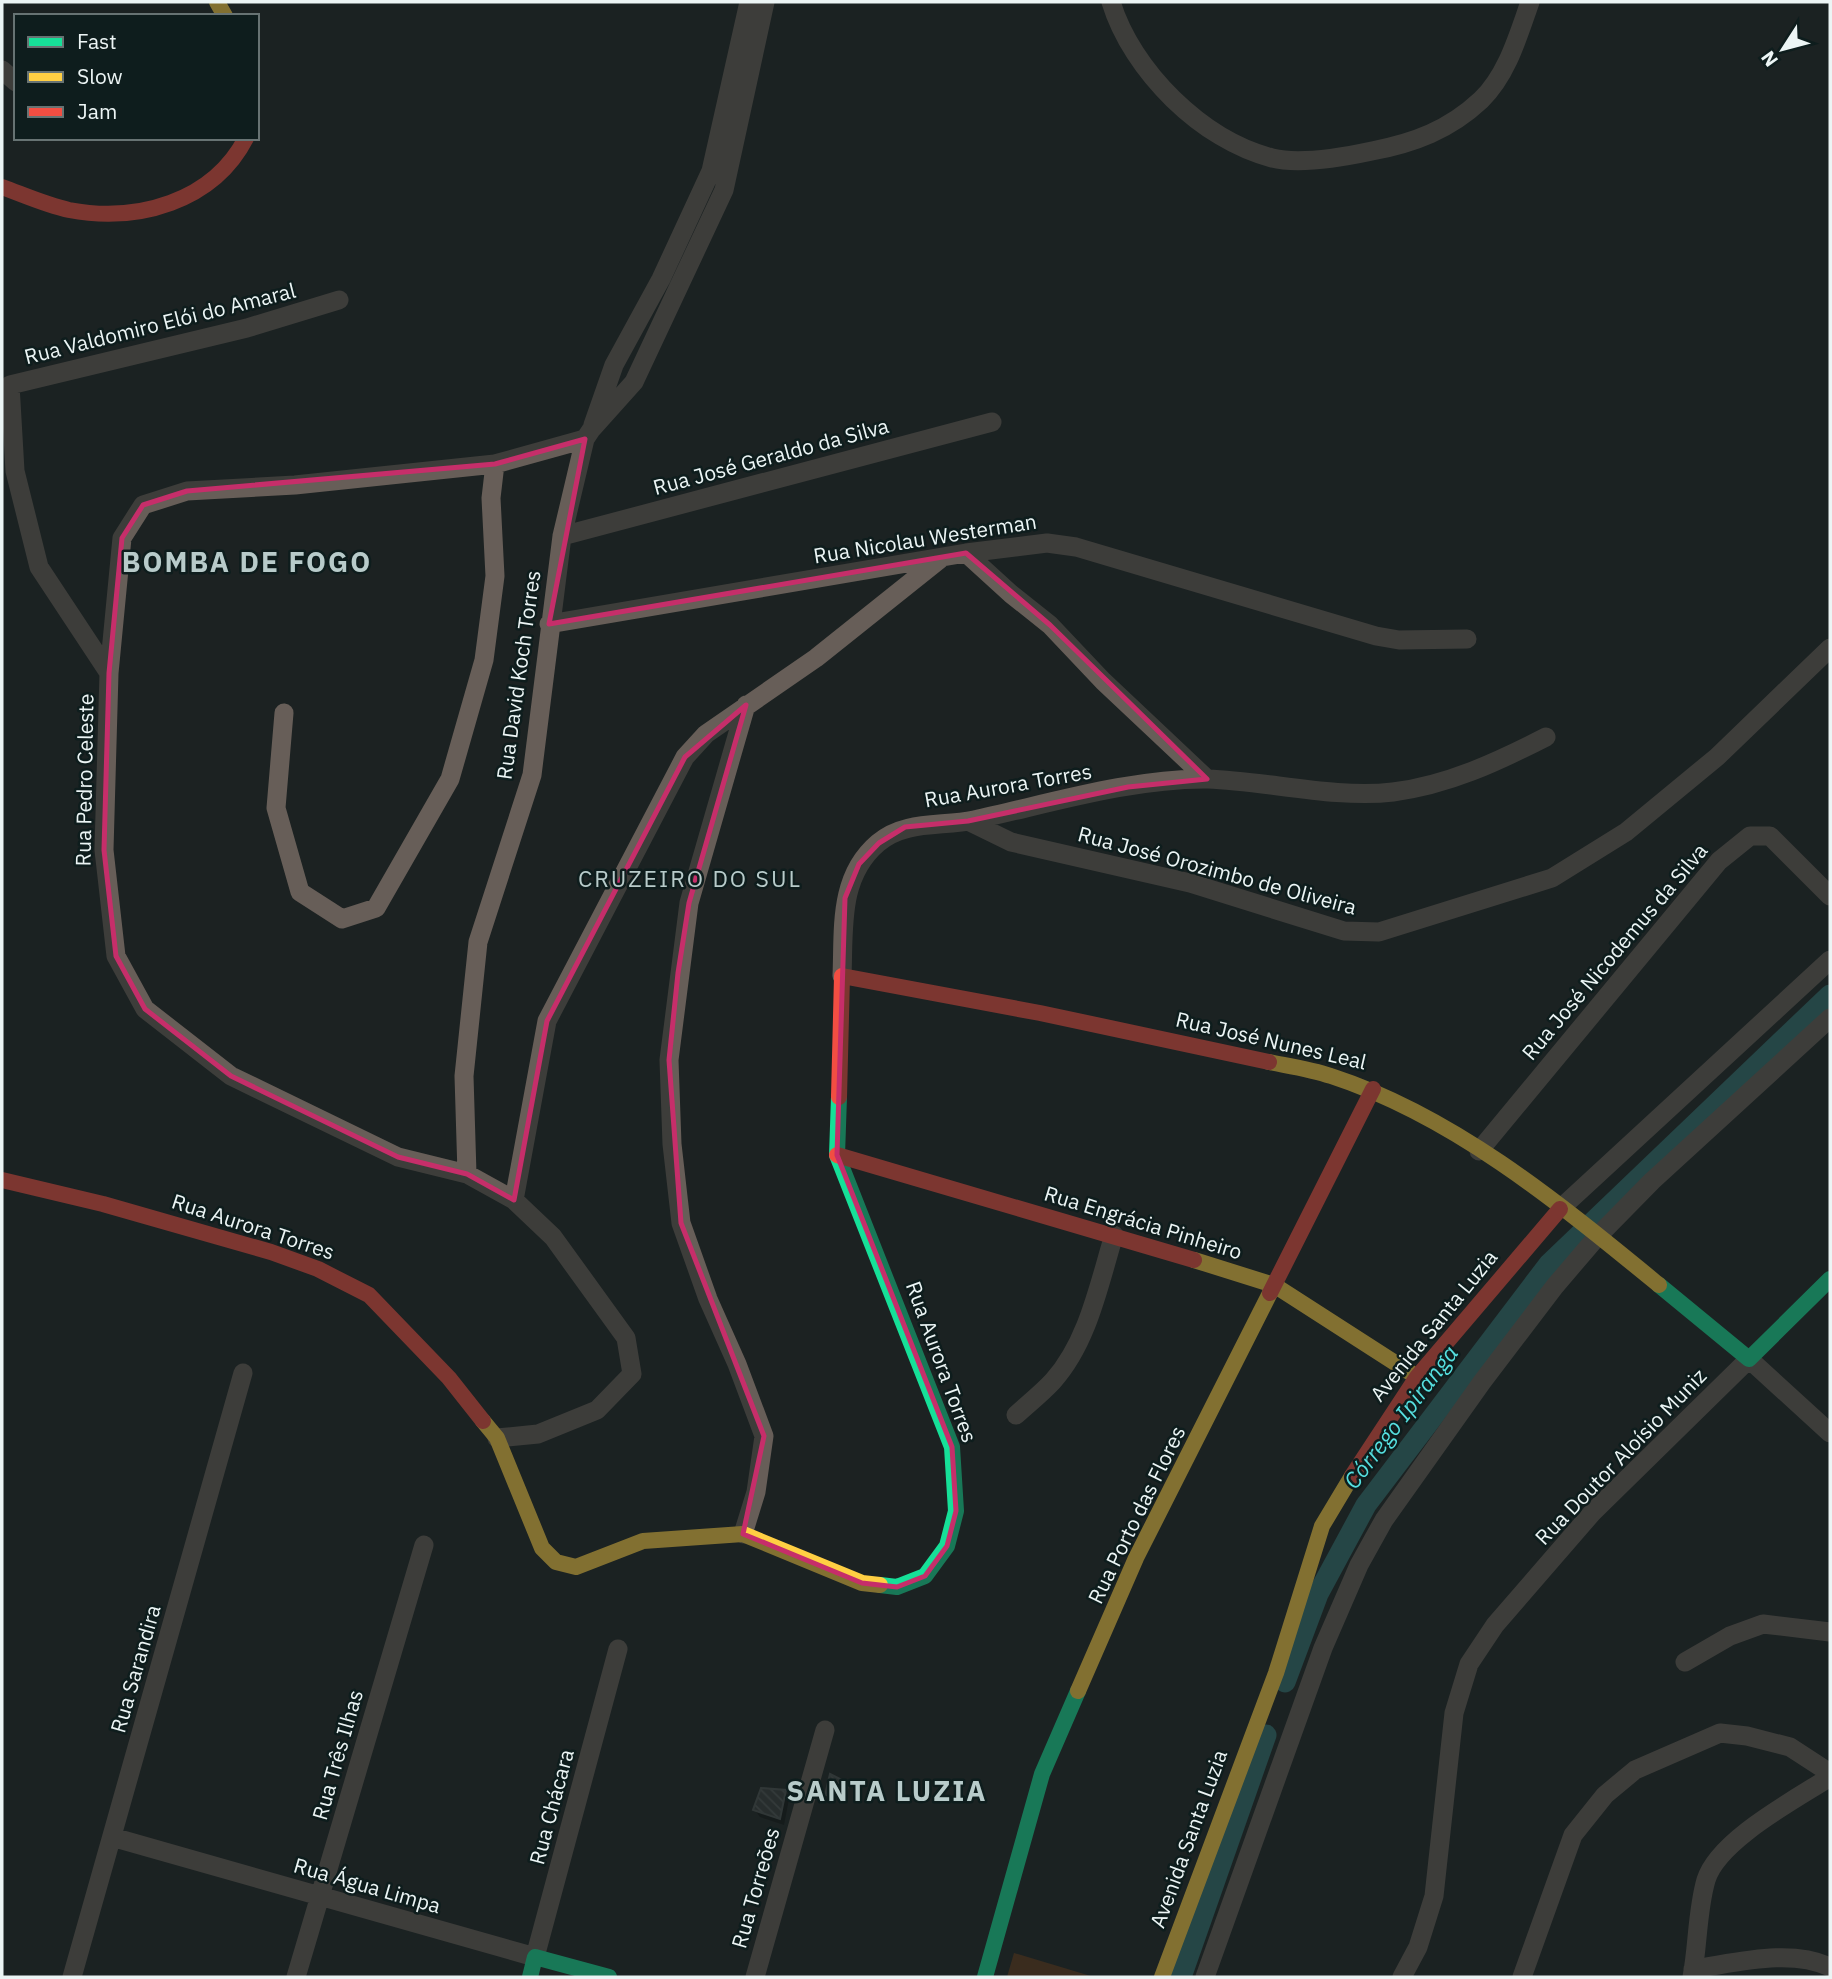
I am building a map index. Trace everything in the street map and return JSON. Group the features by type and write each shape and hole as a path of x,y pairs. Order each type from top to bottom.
{"street":[{"name":"Rua David Koch Torres","path":"467,1174 464,1076 478,942 532,775 562,536 588,434 614,365 661,279 711,172 749,2"},
{"name":"Rua David Koch Torres","path":"588,434 634,382 724,190 765,2"},
{"path":"1111,2 1119,26 1141,63 1195,119 1231,143 1275,159 1338,158 1412,143 1448,127 1482,99 1509,60 1530,2"},
{"path":"2,187 70,211 135,214 194,194 234,160 245,140"},
{"name":"Rua Valdomiro Elói do Amaral","path":"109,673 39,567 15,471 6,382 247,328 339,300"},
{"name":"Rua José Geraldo da Silva","path":"562,536 992,422"},
{"name":"Rua Pedro Celeste","path":"497,1438 538,1434 597,1410 632,1374 626,1338 553,1237 514,1199 467,1174 398,1157 231,1076 145,1009 116,956 104,850 109,673 122,538 143,505 187,491 295,485 495,464 588,434"},
{"path":"284,713 276,808 300,892 342,919 376,908 450,779 484,660 495,576 491,498 495,464"},
{"name":"Rua Nicolau Westerman","path":"549,624 967,553 1047,542 1076,547 1376,636 1467,639"},
{"path":"967,553 1050,625 1103,681 1207,779"},
{"path":"514,1199 547,1021 685,757 706,734 816,659 941,558"},
{"name":"Rua José Orozimbo de Oliveira","path":"968,821 1011,842 1190,883 1344,931 1378,932 1552,878 1616,839 1717,757 1830,648"},
{"path":"743,1534 756,1492 764,1436 708,1299 681,1223 672,1144 669,1060 689,903 746,705"},
{"name":"Rua Aurora Torres","path":"2,1180 103,1204 271,1252 318,1269 369,1295 449,1378 497,1438 542,1548 556,1562 576,1567 643,1541 743,1534 862,1583 897,1587 925,1576 947,1546 956,1511 952,1447 837,1155 845,898 859,864 878,843 905,827 968,821 1128,787 1207,779 1390,793 1436,784 1490,765 1546,737"},
{"name":"Rua José Nicodemus da Silva","path":"1479,1151 1720,861 1750,836 1770,836 1830,896"},
{"name":"Avenida Santa Luzia","path":"1162,1977 1276,1672 1322,1526 1378,1432 1417,1377 1563,1212 1830,960"},
{"name":"Rua José Nunes Leal","path":"842,976 1067,1018 1330,1075 1373,1089 1479,1151 1563,1212 1748,1359 1830,1433"},
{"path":"1205,1977 1323,1648 1359,1565 1417,1469 1591,1234 1830,1018"},
{"name":"Rua Porto das Flores","path":"985,1977 1042,1774 1136,1558 1373,1089"},
{"name":"Rua Engrácia Pinheiro","path":"837,1155 1114,1235 1274,1285 1417,1377"},
{"path":"1016,1415 1053,1381 1073,1353 1088,1318 1114,1235"},
{"path":"1748,1359 1830,1279"},
{"name":"Rua Doutor Aloísio Muniz","path":"1402,1977 1418,1947 1434,1896 1454,1713 1469,1664 1495,1625 1592,1513 1748,1359"},
{"name":"Rua Sarandira","path":"72,1977 243,1373"},
{"name":"Rua Três Ilhas","path":"296,1977 424,1545"},
{"path":"1685,1662 1730,1636 1763,1624 1830,1632"},
{"name":"Rua Chácara","path":"532,1977 535,1957 618,1648"},
{"name":"Rua Torreões","path":"755,1977 825,1730"},
{"path":"1522,1977 1573,1835 1605,1795 1635,1770 1720,1733 1747,1736 1790,1747 1830,1775 1732,1843 1707,1878 1692,1973 1751,1960 1812,1959 1830,1967"},
{"name":"Rua Água Limpa","path":"112,1837 608,1977"},
{"path":"532,1977 550,1968 565,1965"}],"highlighted area":[{"path":"585,439 549,624 966,553 1050,625 1207,779 1128,787 968,821 905,827 879,843 859,864 845,898 837,1155 952,1447 956,1511 947,1546 925,1576 897,1587 862,1583 743,1534 764,1436 681,1223 669,1060 678,973 689,903 746,705 685,757 547,1021 514,1200 467,1174 398,1157 231,1076 145,1009 116,956 104,850 109,673 122,538 143,505 187,491 495,464"}],"shaded area":[{"path":"1014,1953 1094,1977 1007,1977"}],"building":[{"path":"830,1774 848,1783 846,1796 825,1795"},
{"path":"761,1788 786,1790 780,1819 753,1810"}],"waterway":[{"name":"Córrego Ipiranga","path":"1285,1682 1318,1594 1366,1505 1549,1264 1830,995"},
{"name":"Córrego Ipiranga","path":"1181,1977 1266,1735"}],"traffic: fast":[{"path":"839,1097 837,1155 952,1447 956,1511 947,1546 925,1576 897,1587 880,1585"},
{"path":"1659,1285 1749,1359 1830,1279"},
{"path":"985,1977 1042,1774 1078,1691"},
{"path":"530,1977 535,1957 609,1977"}],"traffic: slow":[{"path":"217,2 224,14"},
{"path":"1269,1062 1323,1074 1376,1093 1463,1138 1544,1194 1659,1285"},
{"path":"1194,1260 1274,1285 1417,1377"},
{"path":"1078,1691 1136,1558 1270,1293"},
{"path":"483,1421 497,1438 542,1548 556,1562 576,1567 643,1541 743,1534 862,1583 880,1585"},
{"path":"1162,1977 1276,1673 1322,1526 1352,1476"}],"traffic: jam":[{"path":"2,187 69,210 95,213 146,210 171,203 214,178 232,160 245,140"},
{"path":"839,1097 842,976 1040,1013 1269,1062"},
{"path":"1270,1293 1373,1089"},
{"path":"837,1155 1194,1260"},
{"path":"2,1180 103,1204 271,1252 318,1269 369,1295 449,1378 483,1421"},
{"path":"1352,1476 1417,1377 1560,1209"}],"district":[{"name":"BOMBA DE FOGO","path":"247,562"},
{"name":"CRUZEIRO DO SUL","path":"690,879"},
{"name":"SANTA LUZIA","path":"887,1791"}]}
